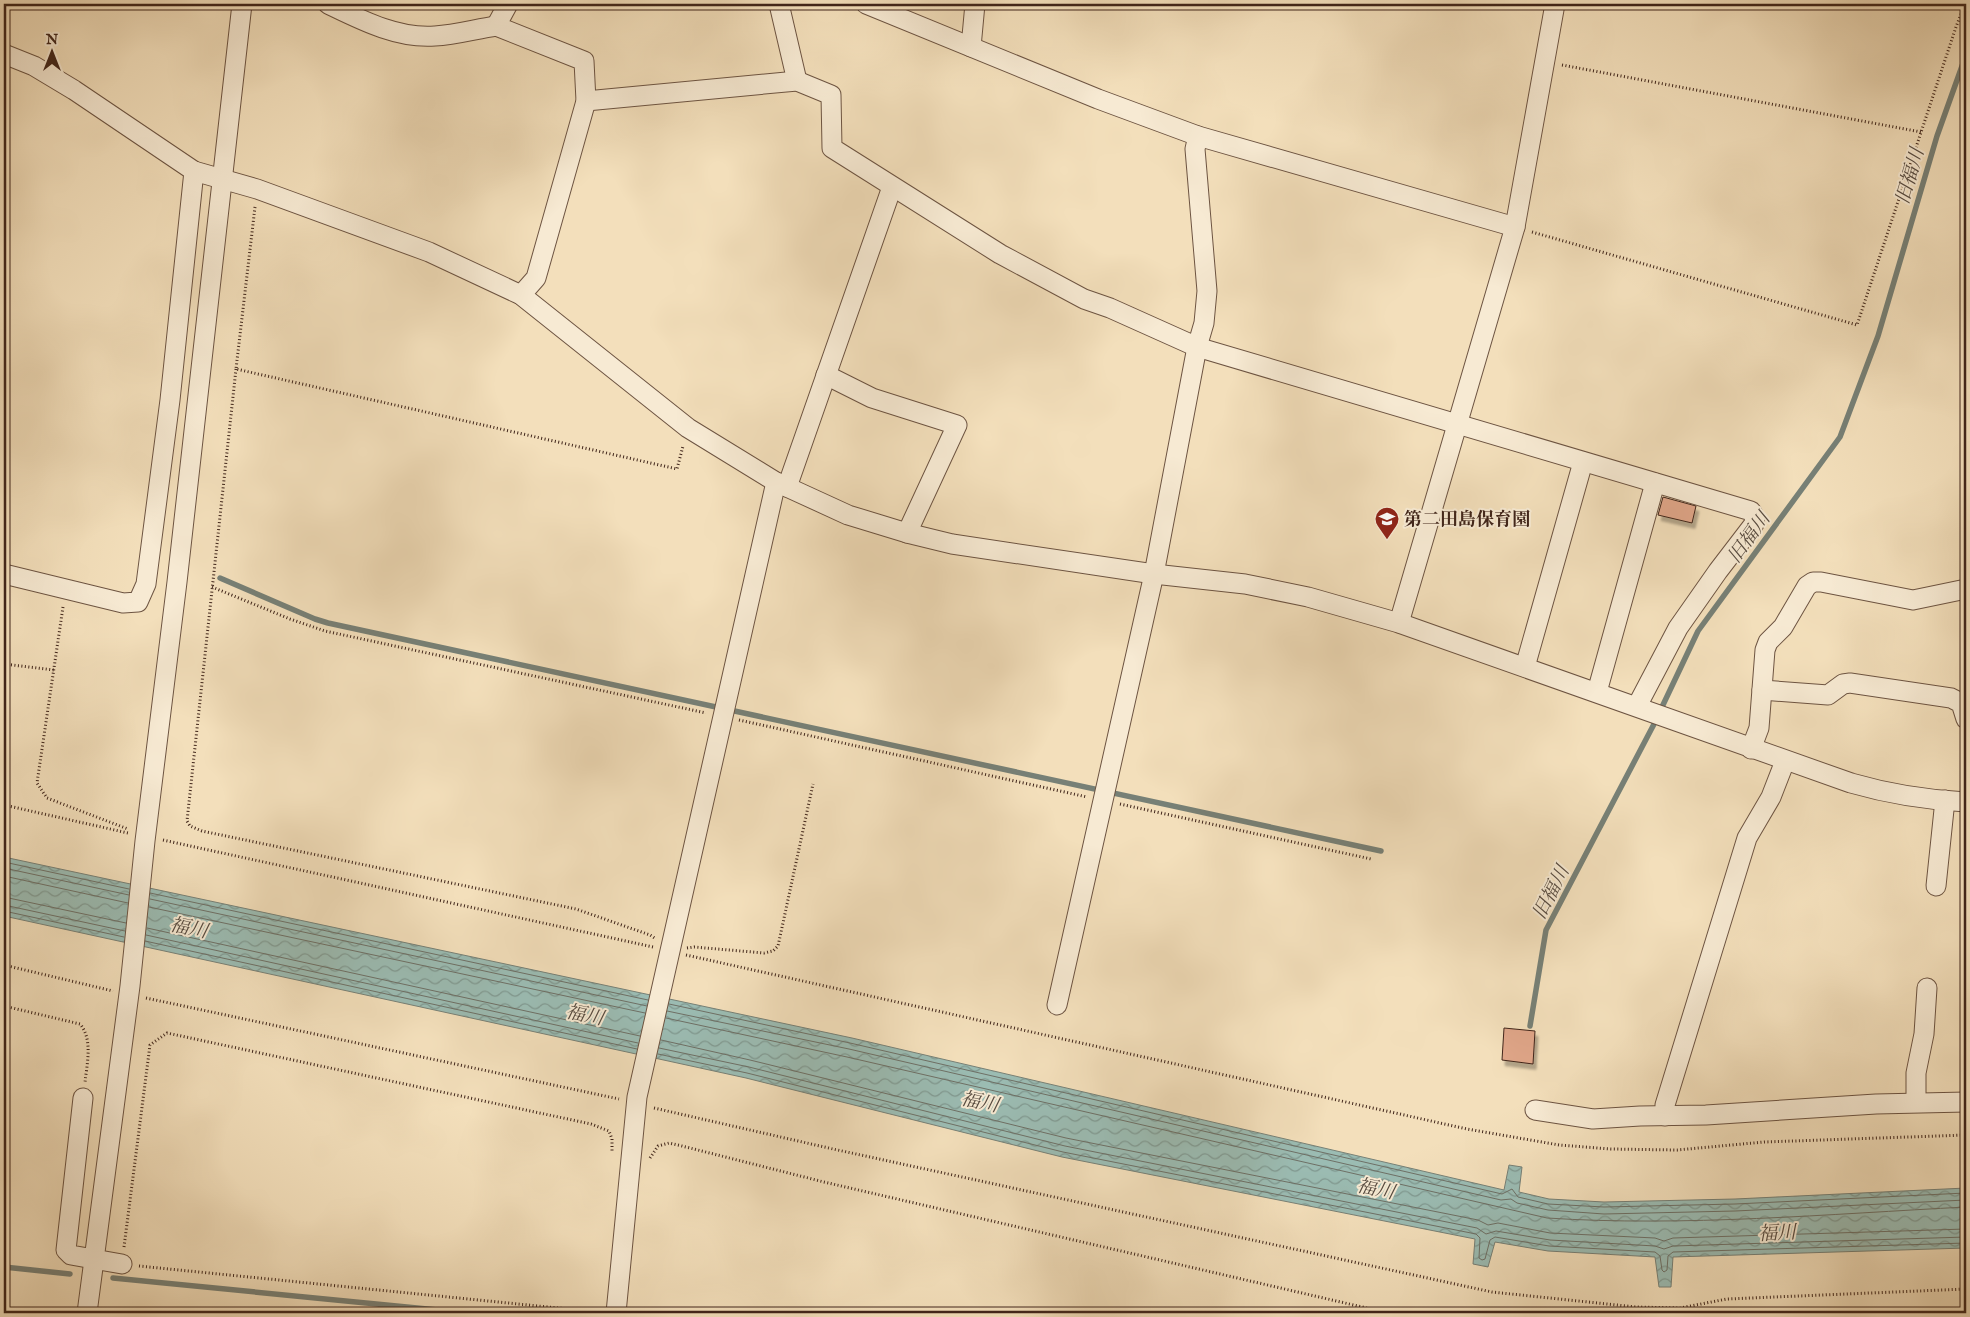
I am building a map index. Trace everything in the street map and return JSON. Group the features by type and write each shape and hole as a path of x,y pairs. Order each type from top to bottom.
{"street":[{"path":"87,1313 129,990 141,837 178,573 242,4"},
{"path":"328,4 360,19 397,32 434,36 496,26 584,61 586,101 536,278 521,295"},
{"path":"496,26 508,4"},
{"path":"779,4 797,82"},
{"path":"866,4 1098,99 1198,136 1515,227"},
{"path":"971,47 975,4"},
{"path":"1399,623 1515,227 1555,4"},
{"path":"4,54 34,66 74,90 194,171 257,189 429,252 521,295 688,428 782,485 848,515 952,544 1154,574 1245,584 1308,597 1399,623 1637,706 1785,761 1880,791 1966,802"},
{"path":"586,101 797,82 831,95 832,148 1000,254 1084,299 1197,347 1751,511 1754,524 1718,570 1678,628 1637,706"},
{"path":"1057,1005 1154,574 1197,347 1204,322 1207,291 1195,149 1198,136"},
{"path":"4,574 123,603 138,602 146,584 170,400 194,171"},
{"path":"607,1313 637,1100 723,716 782,485 826,375 892,187"},
{"path":"826,375 872,398 957,425 907,533"},
{"path":"1525,667 1583,462"},
{"path":"1597,692 1655,483"},
{"path":"1751,748 1759,728 1765,650 1768,642 1783,627 1807,586 1813,582 1821,582 1914,600 1966,589"},
{"path":"1762,690 1828,694 1843,684 1850,683 1951,698 1961,703 1966,719"},
{"path":"1665,1116 1664,1105 1747,838 1771,797 1785,761"},
{"path":"1936,886 1945,800"},
{"path":"1916,1102 1916,1073 1924,1034 1927,988"},
{"path":"84,1098 66,1250 70,1255 122,1264"},
{"path":"1535,1110 1593,1119 1706,1115 1916,1102 1966,1102"}],"path":[{"path":"1515,227 1857,325 1965,4"},
{"path":"1544,62 1921,132"},
{"path":"257,189 187,821 190,826 202,831 576,909 650,935 671,953"},
{"path":"236,369 677,469 688,428"},
{"path":"212,587 290,619 325,631 723,716 1371,859"},
{"path":"66,589 37,783 46,798 141,837"},
{"path":"4,664 54,670"},
{"path":"671,953 694,947 764,953 772,951 778,946 813,784"},
{"path":"4,806 141,837"},
{"path":"169,842 1468,1129 1559,1145 1611,1149 1677,1150 1764,1142 1966,1135"},
{"path":"4,965 129,990 637,1100 641,1105 852,1153 1492,1292 1636,1307 1680,1308 1727,1300 1966,1289"},
{"path":"4,1006 80,1024 84,1028 88,1048 84,1098"},
{"path":"607,1313 122,1264 150,1045 167,1033 591,1124 609,1131 612,1139 611,1157"},
{"path":"649,1167 650,1158 658,1146 669,1144 682,1146 824,1182 1388,1313"},
{"path":"1927,1313 1966,1311"}],"water":[{"name":"福川","path":"4,857 852,1038 1504,1190 1509,1165 1522,1167 1519,1192 1549,1199 1604,1202 1735,1199 1966,1188 1966,1248 1673,1257 1671,1287 1659,1287 1655,1257 1548,1251 1495,1242 1488,1267 1473,1264 1475,1239 1062,1157 746,1078 4,916"}],"building":[{"path":"1663,497 1696,506 1692,523 1658,515"},
{"path":"1504,1028 1535,1031 1533,1064 1502,1060"}],"waterway":[{"name":"旧福川","path":"1530,1026 1546,930 1653,726 1698,631 1840,437 1878,336 1937,136 1966,55"},
{"path":"220,578 328,623 1381,851"},
{"path":"4,1267 70,1274"},
{"path":"113,1278 468,1313"}],"place":[{"name":"第二田島保育園","path":"1387,540"}]}
